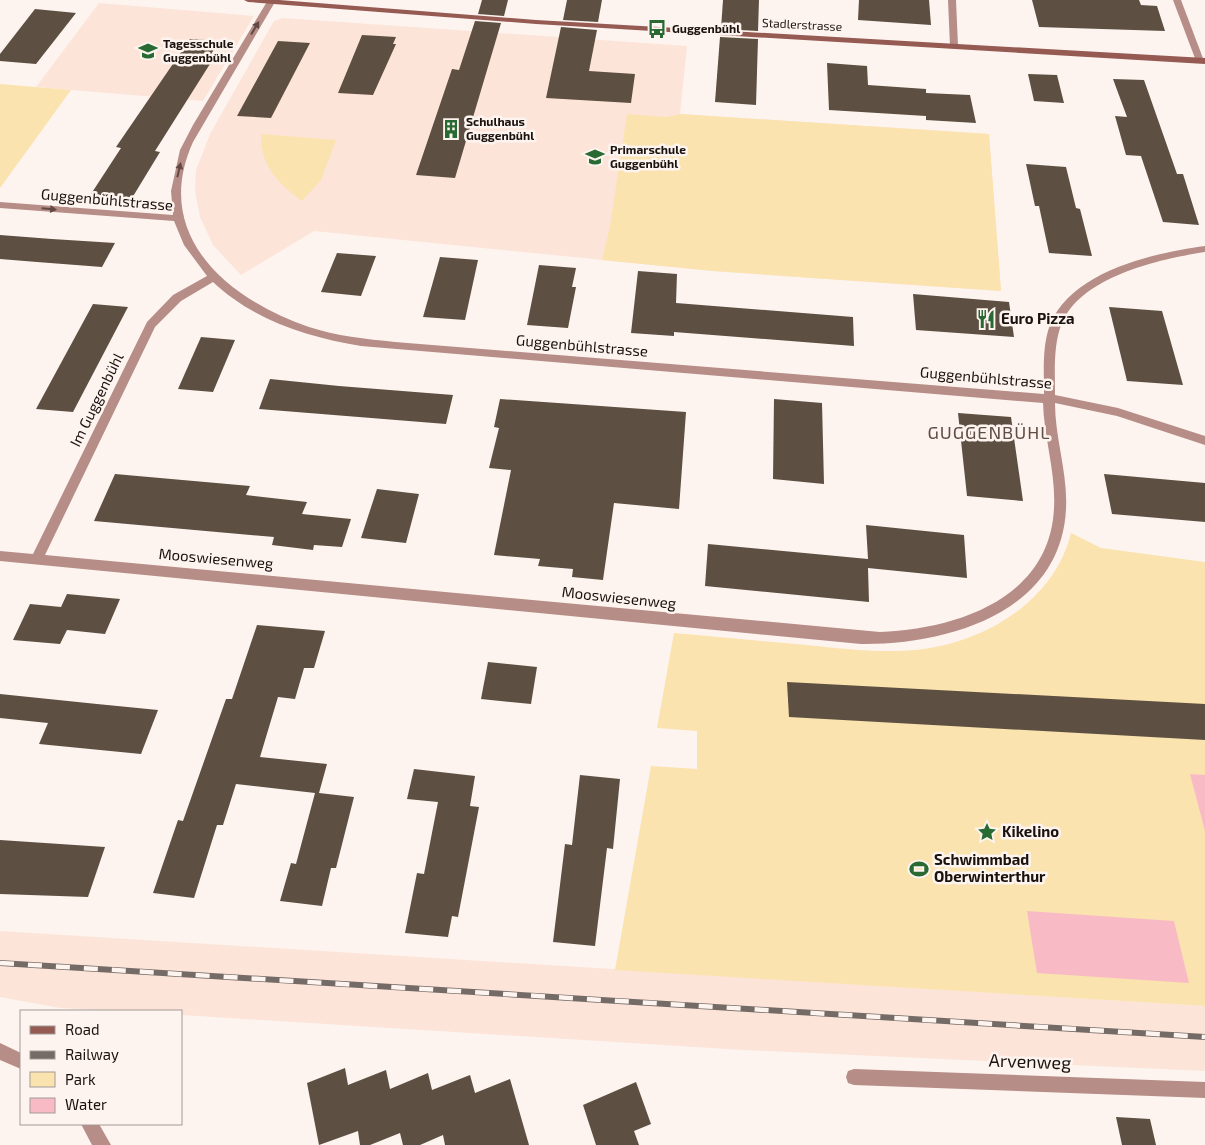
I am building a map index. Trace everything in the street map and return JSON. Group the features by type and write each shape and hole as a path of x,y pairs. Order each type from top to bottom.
{"main road":[{"name":"Stadlerstrasse","path":"248,0 546,22 1202,61"}],"street":[{"path":"952,0 954,46"},
{"path":"1177,0 1202,61"},
{"path":"177,218 174,199 175,186 188,143 271,2"},
{"name":"Guggenbühlstrasse","path":"0,205 177,218 191,248 213,277 248,304 276,318 313,332 353,341 1049,398 1118,412 1205,441"},
{"name":"Mooswiesenweg","path":"0,556 861,638 923,635 960,625 994,610 1022,590 1044,564 1056,534 1061,505 1059,478 1051,436 1049,398 1052,337 1058,318 1072,301 1097,283 1138,264 1205,249"},
{"name":"Im Guggenbühl","path":"37,559 151,325 177,298 213,277"},
{"path":"0,1051 20,1061"},
{"name":"Arvenweg","path":"854,1077 1205,1090"},
{"path":"90,1125 102,1145"}],"shaded area":[{"name":"Tagesschule Guggenbühl","path":"99,3 254,16 203,101 36,87"},
{"name":"Primarschule Guggenbühl","path":"283,18 687,46 680,114 989,134 1001,291 713,271 314,231 241,275 213,245 200,217 195,191 196,170 210,134 274,21"},
{"path":"0,931 1205,1006 1205,1071 743,1050 182,1015 182,1010 60,1008 0,997"}],"green space":[{"path":"0,84 71,90 0,188"},
{"path":"627,114 667,117 680,114 989,134 1001,291 713,271 602,260 610,226"},
{"path":"261,134 336,140 321,180 302,201 278,180 267,165 261,145"},
{"name":"Schwimmbad Oberwinterthur","path":"1071,533 1101,548 1205,562 1205,1006 615,970 651,766 697,769 697,731 657,728 674,633 880,651 924,649 948,644 995,626 1035,596 1050,578 1063,557"}],"water":[{"path":"1190,774 1205,775 1205,831"},
{"path":"1027,911 1174,921 1189,983 1037,973"}],"building":[{"path":"482,0 508,0 504,16 478,14"},
{"path":"567,0 602,0 598,22 563,20"},
{"path":"723,0 759,0 758,31 721,29"},
{"path":"859,0 929,0 931,25 858,20"},
{"path":"1032,0 1139,0 1141,5 1157,6 1165,31 1039,27"},
{"path":"35,9 76,13 36,64 0,61 0,54"},
{"name":"Schulhaus Guggenbühl","path":"475,21 501,23 455,178 416,175 452,69 459,70"},
{"path":"561,27 597,30 589,71 635,74 631,103 546,98"},
{"path":"362,35 396,37 393,44 396,44 373,95 338,93"},
{"path":"720,37 758,39 756,105 715,102"},
{"path":"190,39 219,41 210,56 215,56 155,151 160,152 132,198 91,194 121,148 116,147"},
{"path":"278,41 310,43 271,118 237,116"},
{"path":"827,63 867,66 868,85 926,89 926,93 970,95 976,123 926,120 926,116 829,110"},
{"path":"1028,74 1057,75 1064,103 1034,101"},
{"path":"1113,79 1144,80 1177,174 1183,174 1199,225 1163,222 1141,156 1126,155 1115,116 1127,117"},
{"path":"1026,164 1066,167 1076,208 1080,209 1092,256 1049,253 1039,206 1035,206"},
{"path":"0,235 115,243 102,267 0,259"},
{"path":"337,253 376,256 361,296 321,292"},
{"path":"440,257 478,260 465,320 423,317"},
{"path":"539,265 576,268 572,287 576,287 568,328 527,325"},
{"path":"638,271 677,274 676,303 853,317 854,346 674,332 674,336 631,333"},
{"path":"913,294 1009,302 1014,337 916,330"},
{"path":"93,304 128,307 73,412 36,409"},
{"path":"1109,307 1162,311 1183,385 1127,381"},
{"path":"201,337 235,340 213,392 178,389"},
{"path":"270,379 453,395 446,424 259,409"},
{"path":"500,399 686,412 679,509 614,503 603,580 572,577 573,569 538,566 540,559 494,555 511,470 489,468 499,428 494,427"},
{"path":"774,399 822,403 824,484 773,479"},
{"path":"958,413 1011,417 1023,501 967,496"},
{"path":"115,474 250,486 246,495 307,502 302,514 351,519 342,547 314,545 313,550 272,545 274,537 94,521"},
{"path":"1104,474 1205,483 1205,522 1112,514"},
{"path":"377,489 419,494 406,543 361,538"},
{"path":"866,525 964,535 967,578 868,568 869,602 705,586 708,544 868,559"},
{"path":"67,594 120,599 105,634 67,630 60,644 13,640 30,604 61,607"},
{"path":"257,625 325,631 314,668 304,668 295,699 278,697 260,757 327,764 319,793 354,797 336,868 331,868 322,906 280,901 291,863 296,864 315,793 236,784 223,825 217,825 194,898 153,893 178,820 183,821 226,699 232,699"},
{"path":"488,662 537,667 531,704 481,699"},
{"path":"787,682 1205,704 1205,740 789,717"},
{"path":"0,694 158,710 141,754 39,744 48,723 0,718"},
{"path":"414,769 475,776 470,806 479,807 458,917 452,916 448,937 405,933 417,873 424,874 438,802 407,799"},
{"path":"580,775 620,779 613,849 607,848 595,946 553,942 565,844 572,845"},
{"path":"0,840 105,847 88,897 0,894"},
{"path":"345,1068 348,1085 386,1070 390,1089 428,1073 432,1090 470,1075 475,1093 510,1079 529,1145 445,1145 443,1135 420,1145 403,1145 400,1133 370,1145 360,1145 358,1131 319,1145 307,1083"},
{"path":"636,1082 651,1124 634,1131 639,1145 596,1145 583,1105"},
{"path":"1116,1117 1150,1119 1156,1145 1122,1145"}],"railway":[{"path":"0,963 1205,1037"}],"place":[{"name":"Guggenbühl","path":"657,29"},
{"name":"Tagesschule Guggenbühl","path":"148,51"},
{"name":"Schulhaus Guggenbühl","path":"451,129"},
{"name":"Primarschule Guggenbühl","path":"595,157"},
{"name":"Euro Pizza","path":"986,319"},
{"name":"Kikelino","path":"987,832"},
{"name":"Schwimmbad Oberwinterthur","path":"919,869"}],"district":[{"name":"GUGGENBÜHL","path":"989,433"}]}
